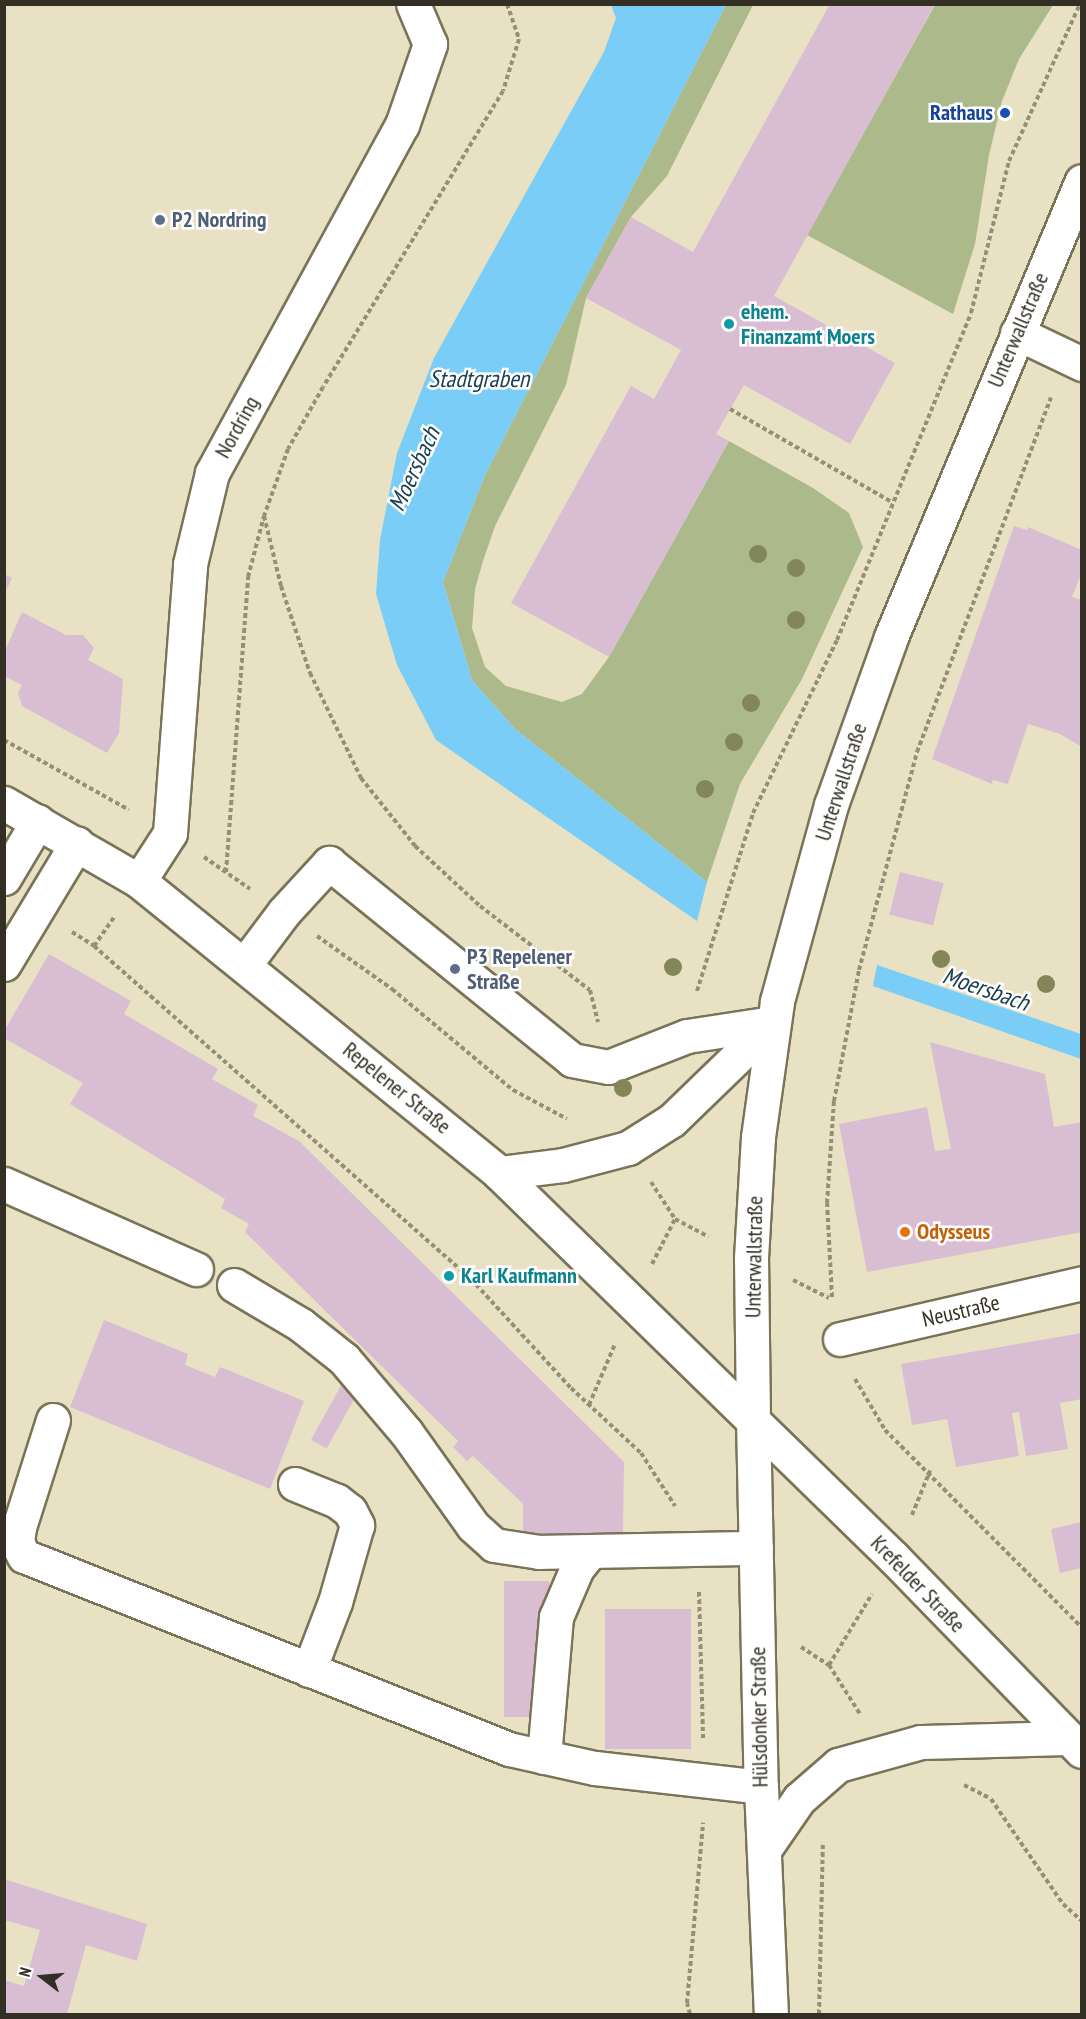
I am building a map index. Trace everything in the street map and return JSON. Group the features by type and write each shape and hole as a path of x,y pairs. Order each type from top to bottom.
{"main road":[{"name":"Nordring","path":"139,881 170,833 190,564 212,473 402,125 430,44 413,4"},
{"name":"Unterwallstraße","path":"753,1419 751,1258 758,1137 774,1012 831,805 891,637 1082,181"},
{"path":"1017,333 1074,359"},
{"name":"Repelener Straße","path":"4,803 77,843 139,881 245,964 500,1173 753,1419"},
{"path":"4,878 38,821"},
{"path":"4,964 77,843"},
{"path":"245,964 284,912 328,863 572,1060 608,1067 687,1036 774,1012"},
{"path":"500,1173 563,1165 628,1148 672,1120 774,1012"},
{"path":"4,1184 196,1269"},
{"name":"Neustraße","path":"840,1339 1082,1283"},
{"path":"234,1285 301,1325 359,1375 484,1538 509,1550 756,1548"},
{"name":"Hülsdonker Straße","path":"753,1419 761,1787 771,2014"},
{"name":"Krefelder Straße","path":"753,1419 1075,1744"},
{"path":"53,1420 19,1527 20,1551 34,1561 509,1749 595,1768 761,1787"},
{"path":"295,1484 337,1501 350,1511 357,1525 335,1602 309,1670"},
{"path":"544,1757 556,1617 578,1568 591,1551"},
{"path":"764,1850 799,1798 838,1765 921,1742 1075,1744"}],"path":[{"path":"226,873 248,577 264,516 288,449 323,387 503,91 519,39 507,4"},
{"path":"701,973 753,813 837,640 971,313 1009,161 1080,4"},
{"path":"833,1300 826,1203 834,1101 859,969 875,917 917,753 1074,359"},
{"path":"730,409 892,502"},
{"path":"264,516 281,586 310,673 360,778 414,846 480,906 590,990 608,1067"},
{"path":"37,910 94,946 471,1279 571,1388 641,1454 666,1487 696,1549"},
{"path":"840,1339 853,1376 885,1430 1082,1628"},
{"path":"957,1781 991,1799 1063,1904 1082,1921"},
{"path":"819,2014 824,1913 821,1847 826,1836"}],"green space":[{"path":"726,5 753,5 667,176 631,217 586,298 566,385 495,526 475,589 472,628 485,667 506,686 562,702 582,694 609,657 729,441 813,488 849,513 863,547 802,679 740,784 707,882 514,728 472,680 443,582 485,475"},
{"path":"935,5 1053,5 1019,59 1002,101 989,155 975,244 953,314 807,235"}],"water":[{"name":"Stadtgraben","path":"611,5 726,5 485,475 443,582 472,680 514,728 707,882 697,921 436,740 397,665 376,594 380,540 397,453 434,358 604,52 616,18"},
{"path":"877,965 1081,1034 1081,1059 873,986"}],"building":[{"name":"ehem. Finanzamt Moers","path":"830,4 935,4 774,296 895,363 850,444 744,385 716,434 729,441 609,657 511,603 631,386 654,399 681,350 586,298 631,217 693,252"},
{"path":"1014,526 1027,530 1028,527 1082,550 1082,572 1072,597 1082,600 1082,747 1060,734 1028,724 1008,784 993,780 992,784 932,759"},
{"path":"4,574 12,578 4,595"},
{"path":"22,612 66,635 83,635 94,648 88,660 123,679 119,733 107,753 22,706 18,693 22,685 4,676 4,653"},
{"path":"900,872 944,883 933,926 889,915"},
{"path":"49,954 131,1001 124,1014 218,1069 212,1079 258,1105 253,1116 299,1141 624,1462 623,1535 523,1537 523,1504 473,1456 467,1461 453,1447 458,1441 245,1232 249,1224 221,1208 225,1199 70,1104 83,1083 4,1038 4,1031"},
{"path":"930,1042 1045,1074 1054,1127 1082,1122 1082,1232 867,1272 839,1124 927,1107 935,1151 951,1149"},
{"path":"104,1320 188,1354 185,1365 215,1377 220,1367 304,1401 270,1489 70,1407"},
{"path":"1082,1333 1082,1399 1060,1403 1068,1449 1026,1456 1019,1412 1012,1413 1019,1456 956,1467 947,1419 912,1425 901,1364"},
{"path":"343,1382 359,1391 327,1448 311,1440"},
{"path":"1082,1522 1082,1568 1060,1573 1051,1529"},
{"path":"504,1581 549,1581 549,1717 504,1717"},
{"path":"605,1609 691,1609 691,1749 605,1749"},
{"path":"4,1879 147,1924 137,1961 86,1945 67,2014 4,2014 4,1980 24,1986 40,1930 4,1920"}],"place":[{"name":"Rathaus","path":"1005,113"},
{"name":"P2 Nordring","path":"160,220"},
{"name":"ehem. Finanzamt Moers","path":"729,324"},
{"name":"P3 Repelener Straße","path":"455,969"},
{"name":"Odysseus","path":"905,1232"},
{"name":"Karl Kaufmann","path":"449,1276"}],"water label":[{"name":"Moersbach","path":"414,469"},
{"name":"Moersbach","path":"986,989"}]}
